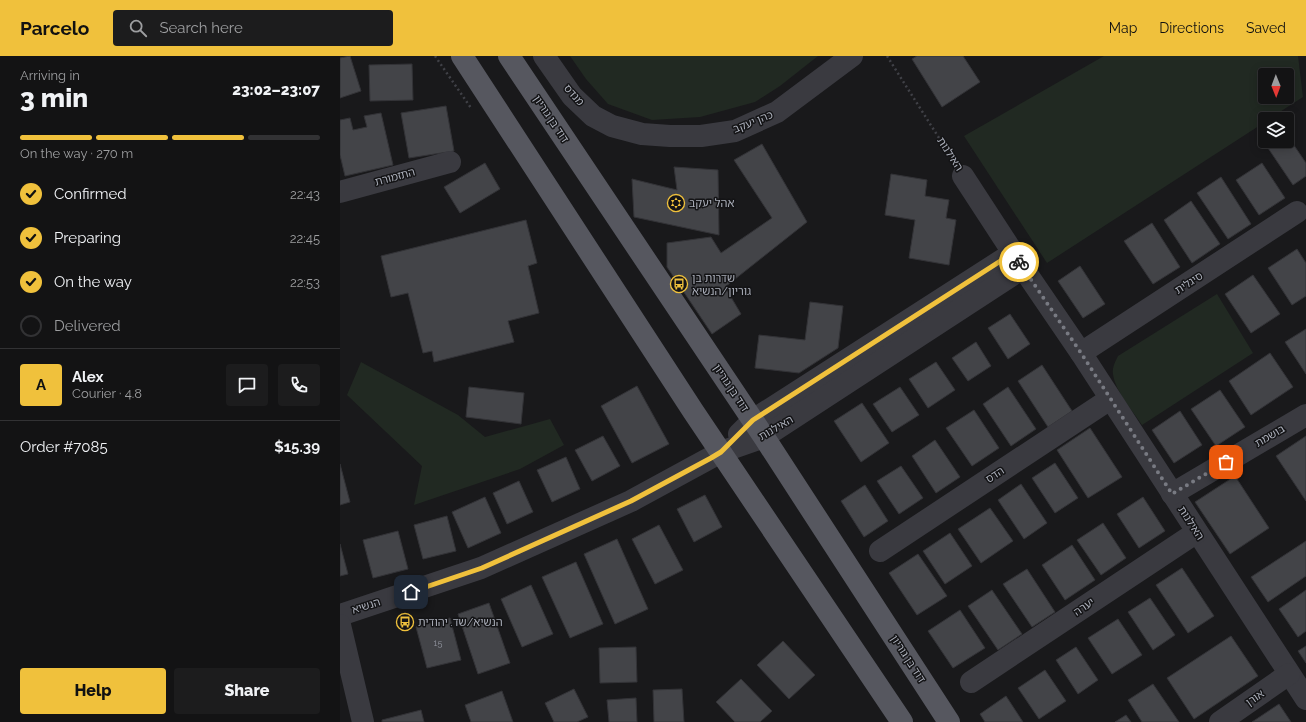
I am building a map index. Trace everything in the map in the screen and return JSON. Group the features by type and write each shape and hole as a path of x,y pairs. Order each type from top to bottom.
{"main road":[{"path":"462,56 721,452 902,722"},
{"name":"דוד בן גוריון","path":"509,56 759,429 949,722"}],"street":[{"name":"מנדס","path":"544,56 572,96 593,116 612,126"},
{"name":"כהן יעקב","path":"612,126 642,134 670,136 700,136 735,131 777,112 852,56"},
{"name":"התזמורת","path":"340,192 450,162"},
{"name":"האילנות","path":"963,176 1081,353 1306,699"},
{"name":"סיגלית","path":"1081,353 1297,212"},
{"name":"האילנות","path":"721,452 759,429 1018,260"},
{"name":"הדס","path":"880,551 1110,399"},
{"name":"בושמת","path":"1172,494 1306,415"},
{"name":"הנשיא","path":"340,615 482,568 631,501 721,452"},
{"name":"יערה","path":"971,682 1197,532"},
{"path":"340,625 363,722"},
{"name":"אורן","path":"1220,722 1289,674"}],"path":[{"name":"האילנות","path":"887,56 963,176"}],"shaded area":[{"path":"570,56 818,56 780,86 755,102 700,117 652,120 608,104 586,79"},
{"path":"1104,56 1298,56 1303,97 1294,103 1294,68 1258,68 1258,104 1292,104 1280,112 1258,112 1258,127 1047,263 964,136"},
{"path":"1217,294 1253,353 1142,425 1125,401 1114,380 1113,370 1118,356"},
{"path":"361,362 458,415 485,437 550,419 564,445 520,469 414,505 422,466 347,395"}],"building":[{"path":"350,56 361,91 340,98 340,58"},
{"path":"917,56 963,56 980,82 942,107 912,59"},
{"path":"412,64 413,100 370,101 369,65"},
{"path":"446,106 454,151 409,158 401,113"},
{"path":"381,113 393,165 345,176 340,155 340,120 350,118 353,130 367,127 364,116"},
{"path":"762,144 807,222 725,287 741,314 712,334 667,267 667,243 711,237 721,253 772,218 734,160"},
{"path":"1294,145 1306,163 1306,176 1293,185 1268,148 1294,148"},
{"path":"485,163 500,189 460,213 444,187"},
{"path":"1262,163 1285,198 1259,215 1236,180"},
{"name":"אהל יעקב","path":"674,167 718,170 719,235 634,217 632,179 677,190"},
{"path":"891,174 927,180 925,196 949,200 946,218 956,220 949,265 909,258 915,220 885,215"},
{"path":"1221,177 1251,224 1228,239 1197,193"},
{"path":"1191,201 1220,244 1192,263 1164,220"},
{"path":"526,220 537,263 528,266 539,313 508,321 514,342 434,362 432,351 423,353 408,293 391,297 381,256"},
{"path":"1152,223 1180,267 1153,284 1124,241"},
{"path":"1297,249 1306,263 1306,296 1292,305 1268,268"},
{"path":"1080,266 1105,304 1083,318 1058,281"},
{"path":"1253,275 1280,314 1251,333 1225,294"},
{"path":"810,302 843,306 838,348 799,373 755,368 759,335 805,340"},
{"path":"1010,314 1030,344 1008,359 988,328"},
{"path":"1306,329 1306,374 1285,342"},
{"path":"976,342 991,366 968,381 952,358"},
{"path":"1270,353 1293,387 1251,415 1229,381"},
{"path":"936,362 955,390 928,408 909,379"},
{"path":"1042,365 1072,411 1048,427 1018,381"},
{"path":"637,386 669,444 632,463 601,406"},
{"path":"469,387 524,393 521,424 466,417"},
{"path":"900,387 919,415 892,432 873,404"},
{"path":"1008,387 1036,429 1011,446 983,404"},
{"path":"1220,390 1245,427 1216,446 1191,409"},
{"path":"862,403 889,443 861,462 834,421"},
{"path":"974,410 999,448 972,466 946,428"},
{"path":"1180,411 1202,445 1174,463 1152,430"},
{"path":"1090,428 1122,477 1088,498 1057,450"},
{"path":"603,436 620,466 592,481 575,450"},
{"path":"1306,436 1306,501 1276,456"},
{"path":"935,440 960,477 936,493 912,456"},
{"path":"566,457 580,489 552,502 537,470"},
{"path":"1055,463 1078,498 1055,513 1032,478"},
{"path":"340,464 350,502 340,505"},
{"path":"901,466 923,498 899,514 877,481"},
{"path":"1235,476 1269,528 1230,554 1195,502"},
{"path":"519,481 533,512 507,524 493,493"},
{"path":"1021,484 1047,523 1024,539 998,500"},
{"path":"865,485 888,521 864,537 841,501"},
{"path":"705,495 722,527 694,542 677,509"},
{"path":"485,497 501,533 468,548 452,512"},
{"path":"1143,497 1165,531 1139,548 1117,514"},
{"path":"990,508 1013,541 981,563 958,529"},
{"path":"447,516 456,551 423,559 414,525"},
{"path":"1103,523 1126,558 1101,575 1077,540"},
{"path":"659,525 683,570 655,584 632,539"},
{"path":"398,531 408,569 373,578 363,540"},
{"path":"950,533 972,566 945,584 923,551"},
{"path":"617,539 648,609 615,624 584,554"},
{"path":"1306,541 1306,576 1268,602 1251,577"},
{"path":"340,544 348,574 340,576"},
{"path":"1072,545 1095,580 1065,600 1042,565"},
{"path":"918,554 947,596 917,615 889,573"},
{"path":"576,562 603,624 570,638 542,577"},
{"path":"1182,568 1214,616 1188,633 1156,585"},
{"path":"1027,569 1055,612 1032,627 1003,584"},
{"path":"531,585 553,634 522,647 501,599"},
{"path":"992,590 1022,634 998,650 968,606"},
{"path":"1306,590 1306,631 1298,637 1279,609"},
{"path":"1150,598 1175,635 1153,650 1128,612"},
{"path":"489,603 510,663 478,674 458,614"},
{"path":"960,610 985,648 953,668 928,631"},
{"path":"450,618 461,660 427,668 416,627"},
{"path":"1118,619 1142,655 1112,674 1088,638"},
{"path":"1231,636 1258,676 1194,719 1167,678"},
{"path":"783,641 815,675 789,699 757,665"},
{"path":"1306,646 1306,663 1298,651"},
{"path":"636,647 637,682 600,683 599,648"},
{"path":"1076,647 1098,680 1078,694 1056,660"},
{"path":"1045,670 1066,701 1039,719 1018,688"},
{"path":"741,679 772,711 760,722 735,722 716,702"},
{"path":"1153,684 1179,722 1142,722 1128,700"},
{"path":"574,689 588,717 577,722 554,722 545,703"},
{"path":"682,689 684,722 654,722 653,690"},
{"path":"502,691 513,722 471,722 465,705"},
{"path":"1006,696 1023,722 985,722 980,714"},
{"path":"636,698 637,722 609,722 607,700"},
{"path":"1279,704 1291,722 1252,722"},
{"path":"421,710 424,722 382,722 382,720"},
{"path":"1126,715 1131,722 1115,722"}],"way so far":[{"path":"1019,262 1081,353 1172,494 1226,462"}],"place":[{"name":"אהל יעקב","path":"676,203"},
{"name":"שדרות בן גוריון/הנשיא","path":"679,284"},
{"name":"הנשיא/שד. יהודית","path":"405,622"}],"route":[{"path":"411,592 482,568 631,501 711,458 721,452 753,420 1013,253 1019,262"}]}
